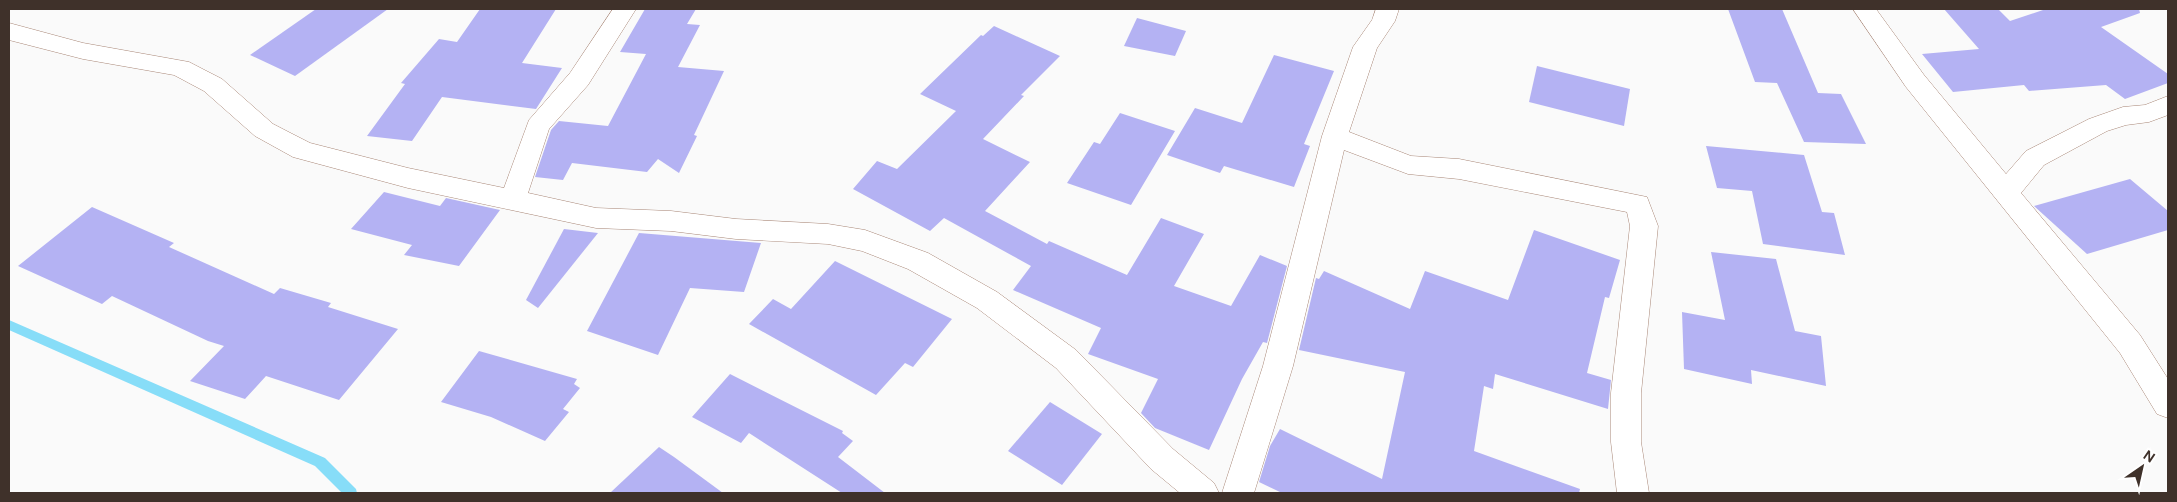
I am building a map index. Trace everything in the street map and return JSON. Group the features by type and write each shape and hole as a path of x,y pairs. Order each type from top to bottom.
{"street":[{"path":"513,199 538,126 579,79 624,9"},
{"path":"1238,493 1278,366 1335,136 1365,47 1383,21 1387,9"},
{"path":"1864,9 1914,81 2130,344 2168,405"},
{"path":"9,30 22,36 83,50 180,68 213,85 264,130 302,150 408,178 596,218 671,221 736,229 828,234 865,240 918,261 987,300 1066,359 1162,459 1203,493"},
{"path":"2006,193 2035,158 2098,125 2123,116 2150,113 2168,105"},
{"path":"1335,136 1408,165 1459,169 1638,204 1644,226 1626,393 1626,442 1633,493"}],"building":[{"path":"316,9 388,9 295,76 250,55"},
{"path":"480,9 556,9 522,63 562,68 536,109 442,97 412,141 367,136 405,84 401,83 439,39 457,42"},
{"path":"645,9 696,9 687,24 700,25 678,67 724,71 694,135 697,136 679,173 658,159 647,172 572,163 563,180 535,177 551,130 559,121 608,126 646,54 620,52"},
{"path":"1728,9 1782,9 1818,93 1841,94 1866,144 1804,142 1777,83 1755,82"},
{"path":"1944,9 1998,9 2010,21 2046,9 2139,9 2140,13 2101,27 2168,74 2168,83 2125,99 2106,85 2029,91 2024,85 1953,92 1922,54 1979,49"},
{"path":"1137,18 1186,31 1175,56 1124,46"},
{"path":"994,26 1060,56 1021,95 1024,96 983,139 1030,162 985,211 1047,244 1049,241 1127,275 1161,218 1204,234 1174,286 1231,306 1260,255 1287,266 1267,343 1263,342 1242,379 1209,450 1155,428 1141,413 1158,379 1088,354 1101,328 1013,290 1031,266 944,218 930,231 853,189 877,161 897,169 956,111 920,94 981,35 983,36"},
{"path":"1274,55 1334,71 1304,144 1310,146 1294,187 1224,166 1220,173 1167,155 1195,108 1242,123"},
{"path":"1537,66 1630,89 1624,126 1529,102"},
{"path":"1120,113 1175,131 1131,205 1067,183 1094,142 1100,144"},
{"path":"1706,146 1804,155 1822,212 1834,213 1845,255 1763,244 1752,191 1717,188"},
{"path":"2130,179 2168,211 2168,230 2087,254 2034,206"},
{"path":"384,192 440,206 446,198 500,210 459,266 404,255 412,245 351,229"},
{"path":"92,207 174,243 169,247 274,294 280,288 331,303 328,307 398,329 339,400 266,376 245,399 190,381 224,346 208,341 112,296 102,304 18,266"},
{"path":"564,229 598,233 538,308 526,300"},
{"path":"1534,230 1620,260 1609,298 1605,297 1587,373 1611,380 1608,409 1495,374 1493,389 1484,386 1474,451 1580,489 1579,493 1282,493 1259,482 1270,446 1280,429 1382,479 1405,372 1299,350 1316,278 1319,279 1324,271 1410,309 1425,271 1508,300"},
{"path":"639,233 761,243 744,292 690,288 658,355 587,331"},
{"path":"1711,252 1776,259 1795,331 1821,336 1826,386 1751,370 1752,384 1684,369 1682,312 1725,320"},
{"path":"835,261 952,319 913,367 905,363 876,395 749,324 773,299 791,309"},
{"path":"479,351 577,379 574,384 580,388 563,409 569,412 545,441 491,417 441,402"},
{"path":"730,374 843,431 842,433 853,441 838,457 885,493 842,493 749,433 741,443 692,417"},
{"path":"1050,402 1102,434 1062,485 1008,451"},
{"path":"659,447 674,457 723,493 610,493"}],"waterway":[{"path":"9,325 320,462 351,493"}]}
